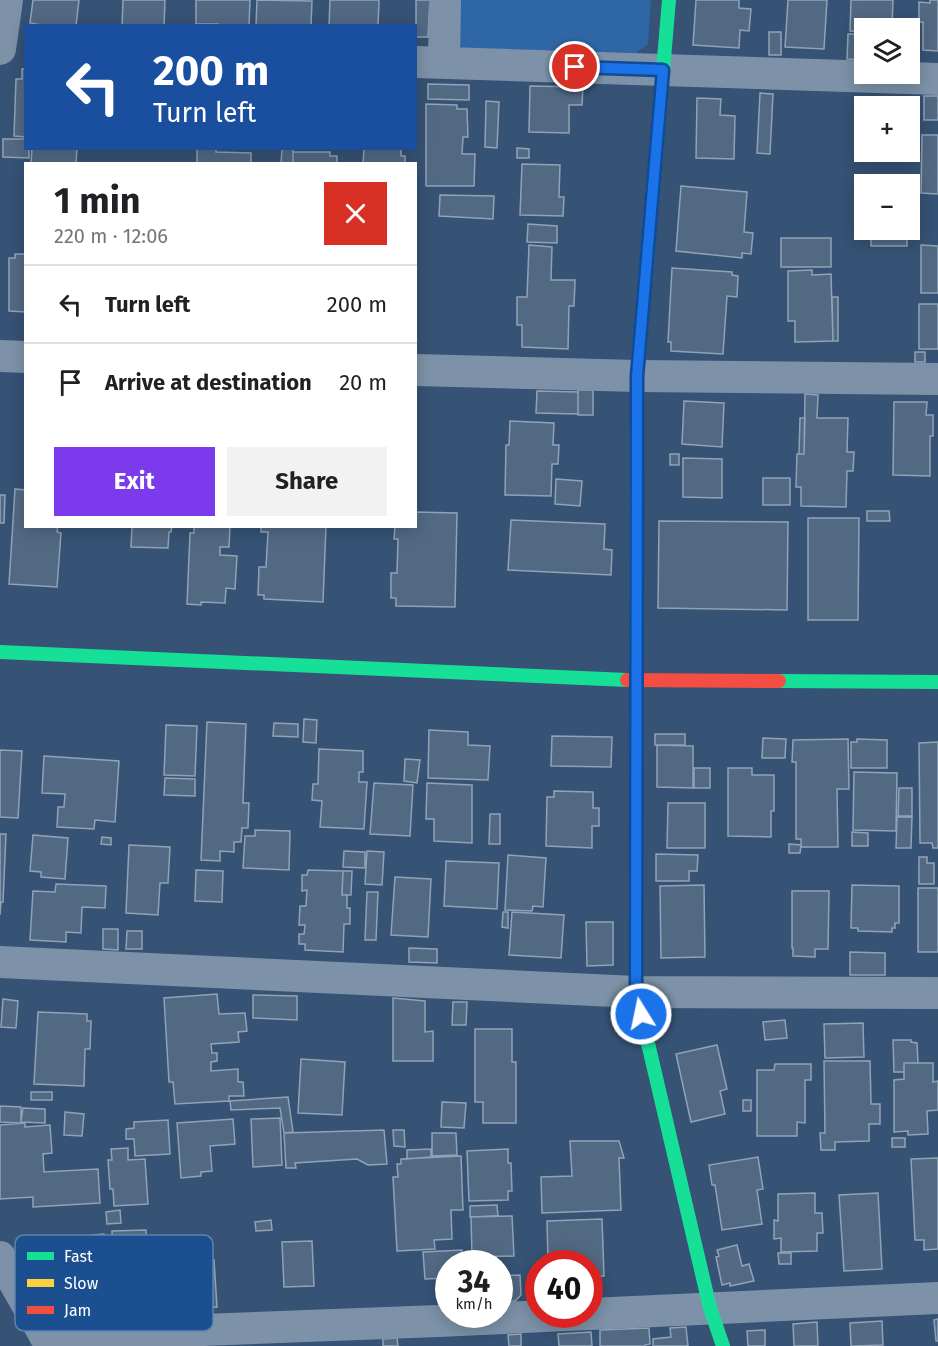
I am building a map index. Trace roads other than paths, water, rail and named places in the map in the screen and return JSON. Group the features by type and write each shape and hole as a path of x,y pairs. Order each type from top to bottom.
{"street":[{"path":"7,0 0,49 24,49"},
{"path":"445,0 430,62 938,79"},
{"path":"669,0 637,376 636,992 710,1308 723,1346"},
{"path":"0,356 24,357"},
{"path":"417,370 637,376 938,379"},
{"path":"0,652 636,680 938,682"},
{"path":"0,962 636,992 938,993"},
{"path":"0,1257 15,1283"},
{"path":"603,1313 938,1298"},
{"path":"48,1341 525,1317"}]}
